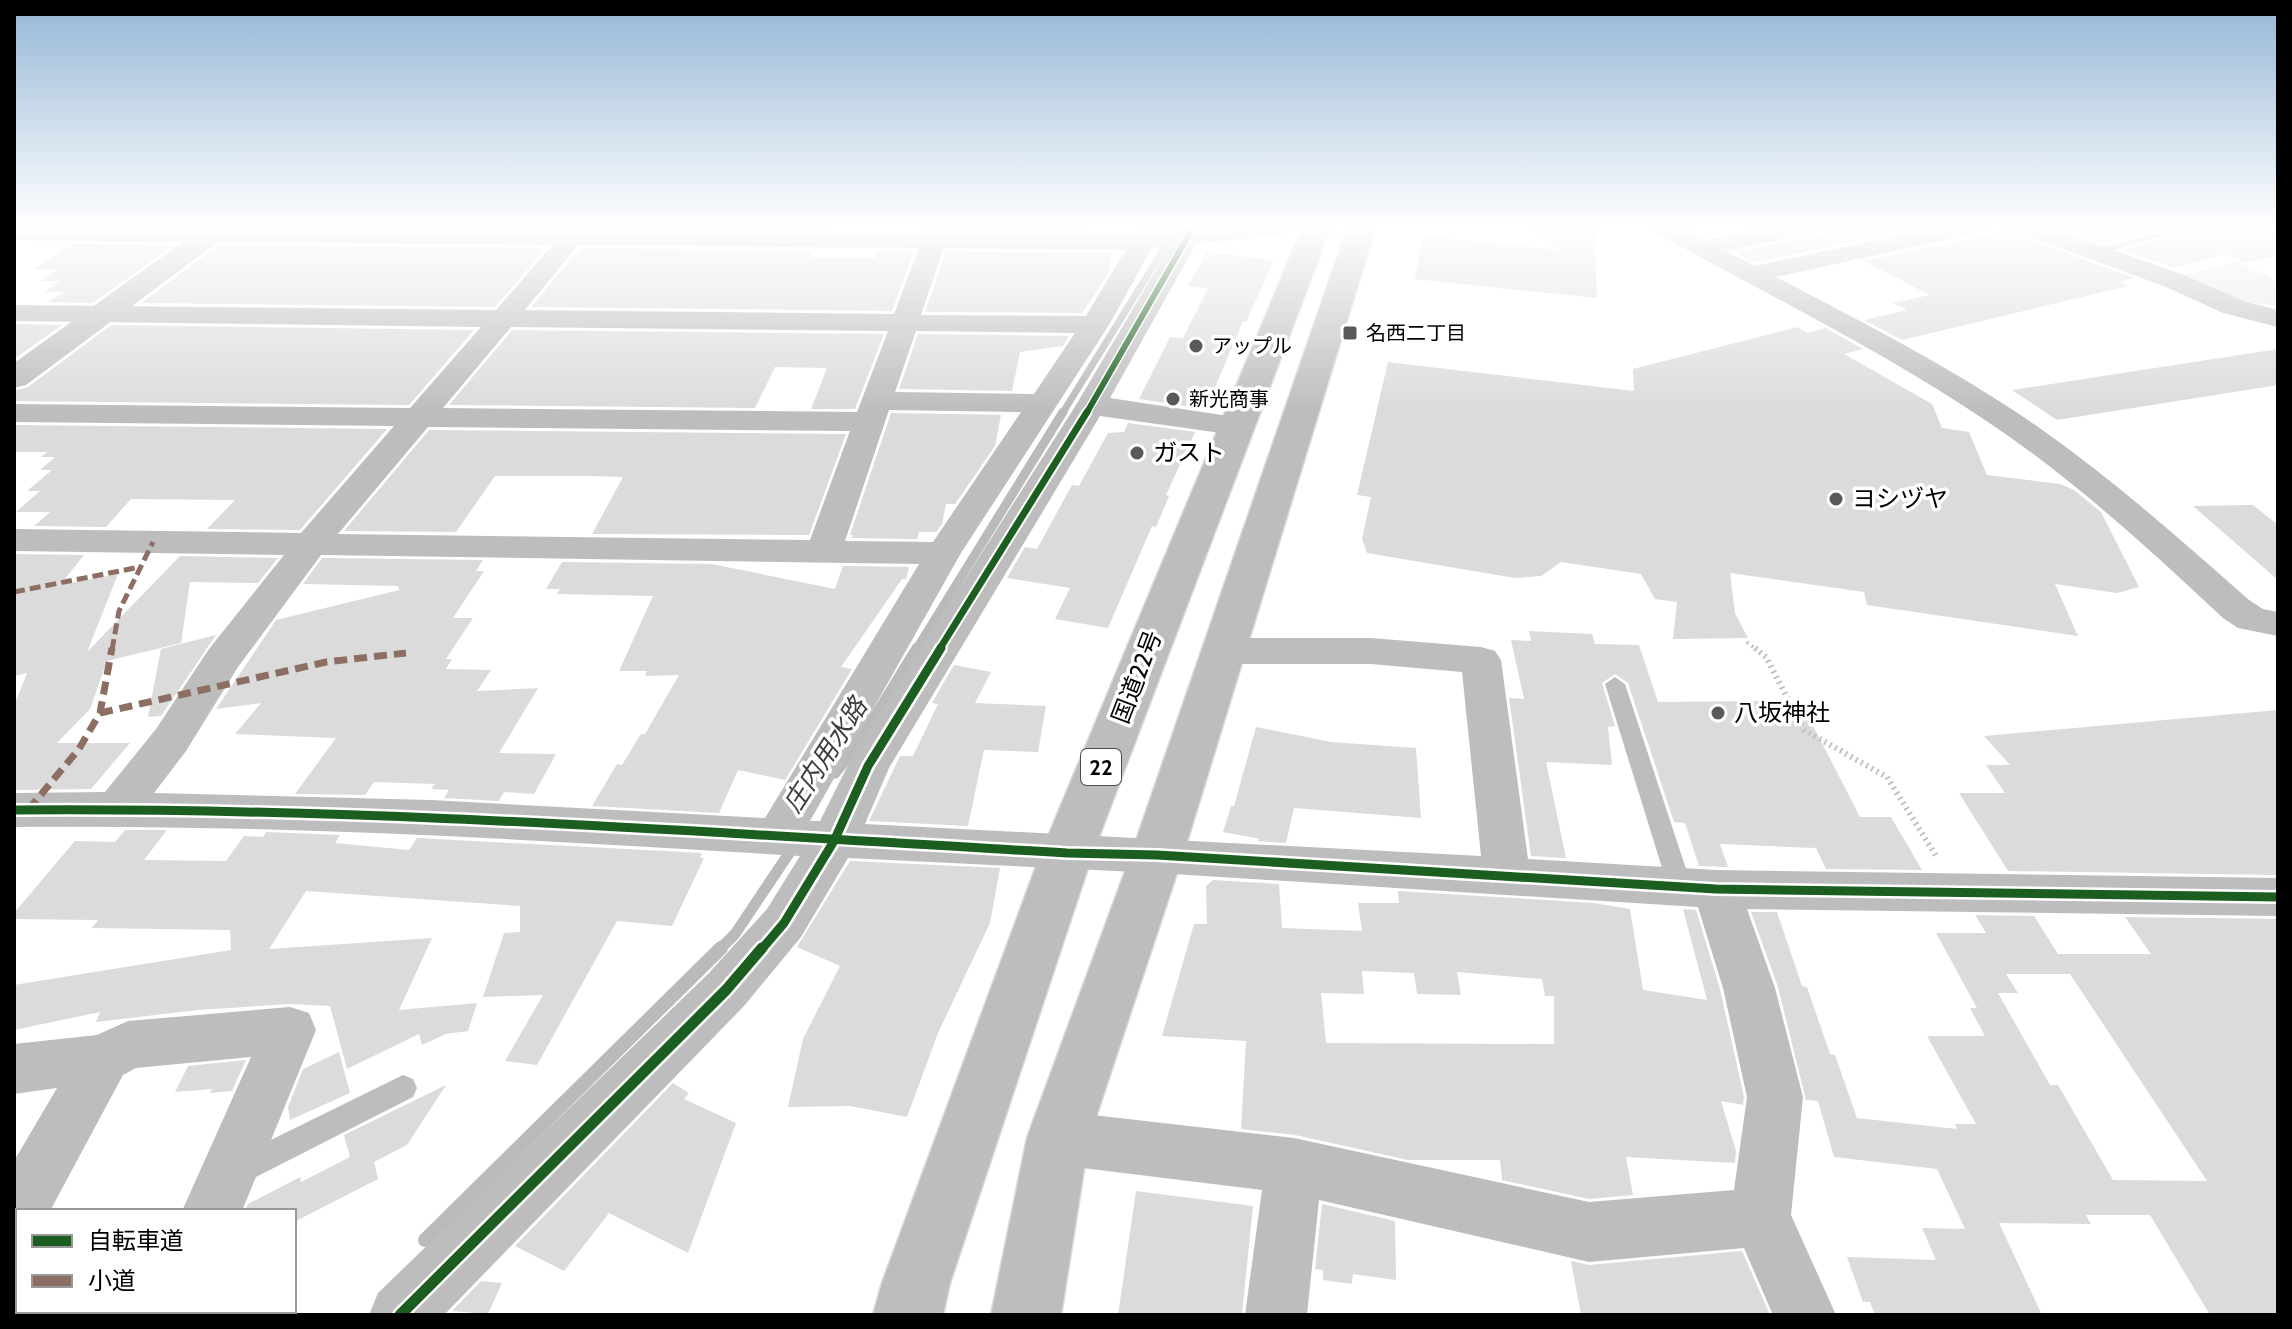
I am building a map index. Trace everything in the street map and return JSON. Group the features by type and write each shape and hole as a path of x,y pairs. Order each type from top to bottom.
{"main road":[{"path":"14,378 137,288"},
{"name":"国道22号","path":"908,1315 916,1283 1067,853 1292,288"},
{"path":"1026,1315 1058,1138 1157,855 1342,288"}],"street":[{"path":"117,809 171,740 223,658 311,544 529,288"},
{"path":"824,551 917,288"},
{"path":"400,1315 726,990 784,923 805,838 943,553 1095,325 1125,288"},
{"path":"805,838 868,766 1091,405 1143,288"},
{"path":"1777,288 1997,414 2120,505 2236,609 2252,619 2278,624"},
{"path":"2191,288 2233,307 2278,319"},
{"path":"14,313 1095,325"},
{"path":"14,413 419,417 873,412 1043,403"},
{"path":"1091,405 1235,426"},
{"path":"14,540 943,553"},
{"path":"1223,651 1358,650 1481,660 1507,878"},
{"path":"14,810 117,809 431,817 1067,853 1157,855 1698,888 2278,897"},
{"path":"1698,888 1749,988 1775,1097 1761,1217 1805,1315"},
{"path":"14,1069 104,1058 128,1045 290,1030 218,1194"},
{"path":"19,1209 104,1058"},
{"path":"1058,1138 1294,1166 1589,1232 1761,1217"},
{"path":"1276,1315 1294,1166"}],"lane":[{"path":"1615,684 1698,888"},
{"path":"218,1194 403,1088"}],"path":[{"path":"1747,642 1766,657 1804,730 1887,777 1958,892"}],"shaded area":[{"path":"2202,288 2278,288 2278,306 2229,300"}],"building":[{"path":"50,288 114,288 93,303 48,302 64,292 45,292"},
{"path":"161,288 511,288 495,307 141,303"},
{"path":"547,288 900,288 892,311 531,307"},
{"path":"933,288 1099,288 1082,313 925,312"},
{"path":"1208,288 1261,288 1246,322 1243,321 1206,409 1139,399 1170,337 1183,338"},
{"path":"1501,288 1597,288 1597,298"},
{"path":"1916,288 2120,288 1902,340 1864,320 1907,310 1893,303 1930,295"},
{"path":"62,325 14,359 14,326"},
{"path":"111,325 474,330 409,405 14,401 14,391 28,387"},
{"path":"1798,327 1807,333 1826,328 1863,349 1844,354 1932,404 1942,428 1969,432 1987,475 2060,484 2074,490 2101,512 2139,587 2117,593 2055,584 2078,636 1867,605 1864,592 1730,573 1735,613 1748,638 1673,639 1677,602 1655,599 1641,574 1561,562 1541,576 1515,578 1367,553 1362,539 1371,497 1357,495 1388,362 1634,391 1633,369"},
{"path":"512,330 884,334 855,409 811,409 827,368 775,367 755,408 449,405"},
{"path":"918,334 1069,336 1063,346 1020,352 1012,391 899,389"},
{"path":"2278,349 2278,385 2057,420 2012,390"},
{"path":"891,413 1008,415 1001,415 995,446 955,504 946,504 942,524 936,532 919,532 917,539 852,538 853,535 850,535"},
{"path":"1128,423 1195,432 1166,495 1169,496 1156,527 1152,526 1108,628 1055,619 1070,588 1007,578 1025,547 1037,549 1072,485 1079,486 1108,433 1124,432"},
{"path":"14,425 387,429 300,530 207,529 235,500 131,499 106,527 34,526 50,512 16,512 40,491 27,491 52,470 40,470 55,457 41,457 47,452 14,452"},
{"path":"429,430 846,434 809,535 592,534 623,477 590,476 495,476 456,532 344,531"},
{"path":"2253,505 2278,525 2278,580 2193,506"},
{"path":"14,554 84,555 60,585 118,574 87,652 180,556 278,558 258,583 190,582 181,643 107,661 90,709 57,743 130,743 91,789 14,790 14,706 27,673 14,676"},
{"path":"322,558 483,560 476,571 484,571 453,618 473,618 446,659 452,659 446,669 491,670 477,691 538,688 499,753 556,754 534,794 504,792 499,801 444,798 449,790 431,789 435,784 374,782 365,795 295,794 336,738 235,734 261,703 216,709 276,620 399,590 398,586 303,584"},
{"path":"562,562 712,564 835,589 843,566 909,567 906,579 902,579 841,667 852,669 785,780 738,770 719,813 592,806 617,764 622,765 641,734 645,734 679,675 645,676 647,671 619,671 653,596 557,594 560,589 546,589"},
{"path":"1529,631 1592,634 1595,644 1639,645 1658,702 1766,701 1775,718 1809,718 1860,817 1891,817 1922,870 1826,869 1816,848 1720,844 1728,867 1699,866 1685,823 1674,822 1628,683 1615,674 1602,683 1615,726 1608,727 1612,765 1546,762 1566,858 1531,856 1509,698 1524,699 1511,640 1531,641"},
{"path":"216,635 161,716 148,717 161,649"},
{"path":"954,665 991,672 975,703 1046,706 1038,752 984,750 968,826 869,821 900,756 913,756 938,704 932,703"},
{"path":"2278,710 2278,875 2008,871 1959,793 2005,793 1986,765 2010,765 1984,736"},
{"path":"1256,727 1331,742 1416,748 1421,818 1294,808 1286,843 1257,841 1260,839 1223,832 1231,806 1234,806"},
{"path":"125,830 167,830 144,860 226,861 244,836 263,837 266,832 340,835 335,843 409,850 417,838 702,853 700,858 704,858 672,926 617,921 537,1065 505,1061 543,995 483,997 504,933 520,932 520,906 306,891 269,949 432,938 399,1010 477,1003 468,1031 446,1034 422,1045 419,1034 347,1069 330,1006 290,1004 198,1010 96,1022 100,1012 14,1030 14,985 231,950 230,930 92,928 98,920 14,919 14,913 75,841 115,842"},
{"path":"850,861 1000,868 990,923 938,1033 907,1117 850,1106 788,1107 803,1039 840,966 797,947"},
{"path":"1213,880 1279,884 1282,928 1362,931 1358,903 1399,903 1398,891 1594,903 1630,909 1643,990 1707,1000 1683,909 1696,910 1720,989 1744,1097 1743,1105 1721,1101 1736,1151 1735,1163 1626,1157 1633,1195 1589,1199 1502,1180 1500,1160 1408,1160 1295,1135 1241,1129 1246,1041 1162,1036 1194,924 1207,924 1206,886","holes":["1362,971 1414,973 1417,994 1461,995 1457,972 1542,979 1545,996 1554,996 1554,1044 1326,1043 1321,993 1364,994"]},
{"path":"1751,912 1777,912 1802,986 1807,987 1830,1054 1835,1055 1857,1118 1957,1129 1955,1124 1976,1124 1927,1036 1985,1036 1970,1008 1977,1008 1936,933 1986,933 1975,915 2034,916 2058,954 2151,954 2125,917 2278,919 2278,1315 2210,1315 2150,1215 2086,1215 2091,1224 1999,1223 2042,1315 1875,1315 1870,1302 1863,1302 1847,1257 1936,1260 1922,1228 1965,1229 1937,1169 1834,1157 1818,1101 1806,1100 1778,987","holes":["2006,974 2070,974 2207,1181 2113,1180 2058,1085 2050,1085 1998,993 2018,993"]},
{"path":"339,1052 350,1093 290,1120 288,1107 303,1069"},
{"path":"246,1060 232,1091 175,1092 188,1066"},
{"path":"673,1083 689,1093 684,1099 736,1123 688,1253 609,1213 564,1271 515,1246"},
{"path":"446,1085 407,1145 374,1162 378,1179 296,1221 296,1209 246,1209 248,1204 300,1177 301,1182 350,1157 344,1135"},
{"path":"1136,1191 1253,1206 1242,1315 1118,1315"},
{"path":"1322,1204 1395,1221 1396,1280 1353,1274 1352,1284 1323,1280 1323,1270 1315,1269"},
{"path":"1742,1251 1770,1315 1581,1315 1571,1261 1589,1265"},
{"path":"481,1281 502,1283 488,1314 452,1311"}],"waterway":[{"name":"庄内用水路","path":"1062,414 1140,288"},
{"name":"庄内用水路","path":"916,650 1063,412"},
{"name":"庄内用水路","path":"835,773 860,741 917,648"},
{"name":"庄内用水路","path":"721,948 735,934 794,846"},
{"name":"庄内用水路","path":"425,1240 721,948"}],"marked path":[{"path":"28,810 79,749 100,713 119,611 153,542"},
{"path":"14,592 140,567"},
{"path":"100,713 326,662 406,653"}],"cycle path":[{"path":"400,1315 726,990 784,923 834,841 868,766 1091,405 1158,288"},
{"path":"14,810 117,809 431,817 1067,853 1157,855 1716,889 2278,897"}],"place":[{"name":"名西二丁目","path":"1350,333"},
{"name":"アップル","path":"1196,346"},
{"name":"新光商事","path":"1173,399"},
{"name":"ガスト","path":"1137,453"},
{"name":"ヨシヅヤ","path":"1836,499"},
{"name":"八坂神社","path":"1718,713"}]}
